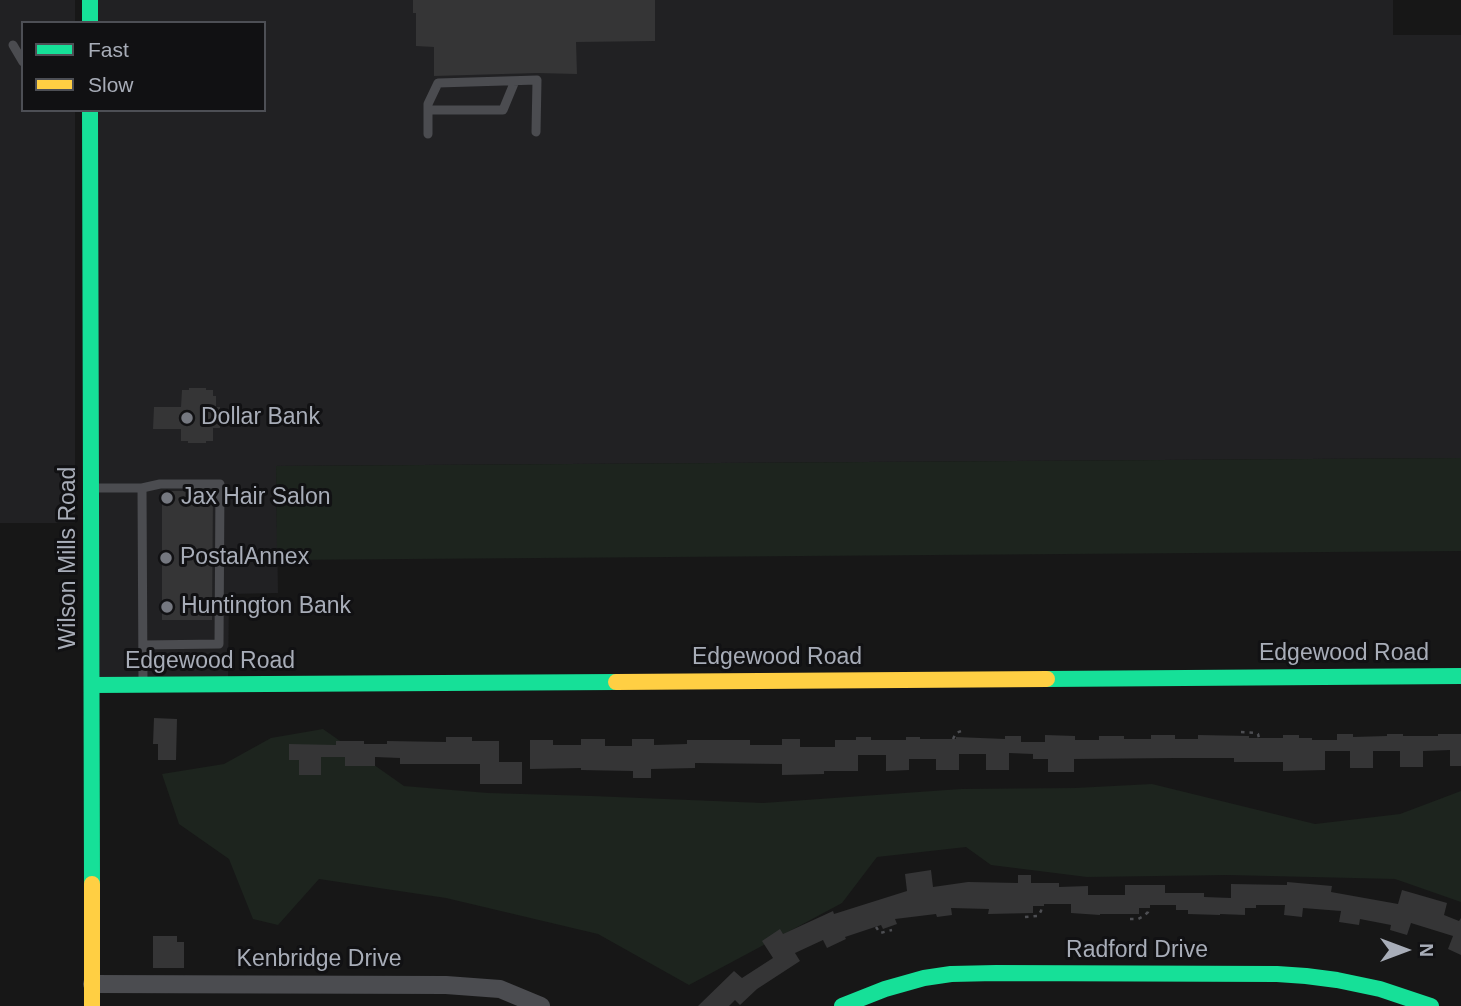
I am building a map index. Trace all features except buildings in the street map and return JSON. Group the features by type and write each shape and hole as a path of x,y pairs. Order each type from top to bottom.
{"street":[{"path":"90,0 90,21"},
{"name":"Wilson Mills Road","path":"90,112 92,1006"},
{"name":"Edgewood Road","path":"93,685 1461,676"},
{"name":"Radford Drive","path":"842,1006 885,989 924,978 951,974 996,973 1306,976 1337,979 1380,989 1431,1006"},
{"name":"Kenbridge Drive","path":"92,984 446,985 500,989 541,1006"}],"lane":[{"path":"13,45 21,59"},
{"path":"428,134 428,104 438,83 537,80 536,132"},
{"path":"428,110 503,110 515,81"},
{"path":"92,488 220,484 219,643 144,645"},
{"path":"142,488 143,685"}],"path":[{"path":"953,739 956,733 964,730"},
{"path":"1241,732 1256,733 1259,738"},
{"path":"1025,917 1038,916 1042,906"},
{"path":"1130,919 1144,916 1148,908"},
{"path":"876,927 880,933 892,930"}],"shaded area":[{"path":"0,0 75,0 75,21 21,21 21,112 75,112 75,523 0,523"},
{"path":"90,0 1393,0 1393,35 1461,35 1461,458 276,466 278,593 229,594 228,684 93,685 91,112 266,112 266,21 90,21"},
{"path":"1461,458 1461,551 277,560 276,466"},
{"path":"323,729 404,786 488,793 763,803 961,789 1152,784 1315,824 1400,814 1461,791 1461,902 1395,879 1228,875 1087,877 991,865 966,847 877,857 842,903 689,985 598,934 446,898 319,879 278,925 253,919 229,859 179,824 162,774 224,764 271,738"}],"traffic: fast":[{"path":"90,0 90,21"},
{"path":"90,112 92,884"},
{"path":"1047,679 1461,676"},
{"path":"93,685 616,682"},
{"path":"842,1006 885,989 924,978 951,974 996,973 1306,976 1380,989 1431,1006"}],"traffic: slow":[{"path":"616,682 1047,679"},
{"path":"92,884 92,1006"}],"place":[{"name":"Dollar Bank","path":"187,418"},
{"name":"Jax Hair Salon","path":"167,498"},
{"name":"PostalAnnex","path":"166,558"},
{"name":"Huntington Bank","path":"167,607"}]}
